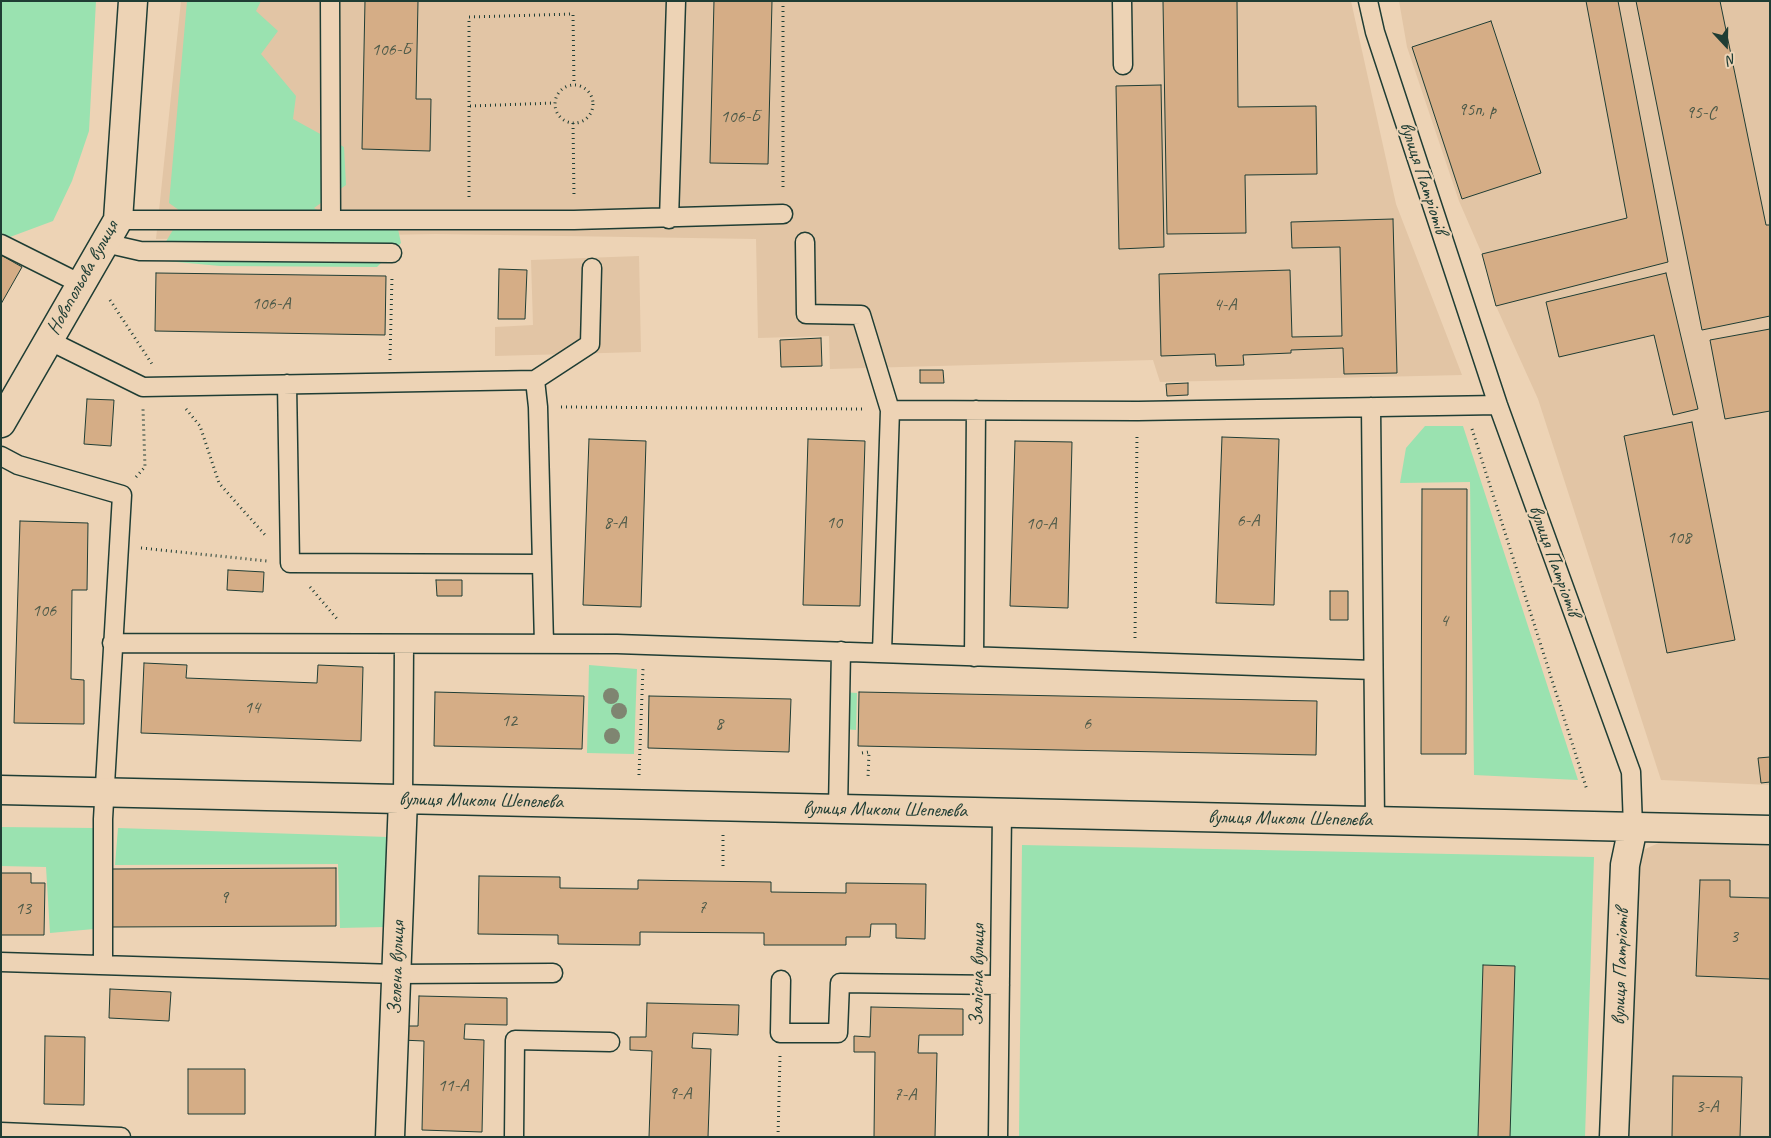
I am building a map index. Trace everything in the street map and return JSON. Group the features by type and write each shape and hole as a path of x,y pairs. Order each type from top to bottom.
{"street":[{"name":"Новопольова вулиця","path":"1,423 118,220 133,1"},
{"name":"вулиця Миколи Шепелєва","path":"1,790 1770,830"},
{"name":"Зелена вулиця","path":"390,1137 403,800"},
{"name":"вулиця Патріотів","path":"1614,1137 1625,865 1633,827"}],"lane":[{"path":"330,1 331,220"},
{"path":"669,219 676,1"},
{"path":"1122,1 1123,66"},
{"name":"вулиця Патріотів","path":"1368,1 1375,32 1498,405 1631,772 1633,827"},
{"path":"118,220 574,220 669,219 783,214"},
{"path":"805,242 806,314 861,315 890,410 882,652"},
{"path":"105,243 140,251 392,253"},
{"path":"1,244 81,284"},
{"path":"48,340 143,387 535,380 590,344 592,268"},
{"path":"535,380 538,407 544,644"},
{"path":"287,384 290,563 542,564"},
{"path":"890,410 1138,411 1498,405"},
{"path":"1371,407 1375,821"},
{"path":"974,657 976,410"},
{"path":"1,456 18,465 122,495 104,792 103,965"},
{"path":"112,644 644,645 1374,670"},
{"path":"403,800 404,645"},
{"path":"838,809 841,651"},
{"name":"Залісна вулиця","path":"998,1137 1002,813"},
{"path":"1,962 396,974 553,973"},
{"path":"781,980 780,1033 838,1033 840,983 1000,985"},
{"path":"514,1137 515,1040 610,1042"},
{"path":"1,1132 121,1137"}],"path":[{"path":"783,1 783,214"},
{"path":"468,220 469,17 573,14 574,85"},
{"path":"574,85 587,91 593,104 587,118 581,122 573,123 559,117 554,103 561,90 574,85"},
{"path":"470,106 554,103"},
{"path":"573,123 574,220"},
{"path":"390,384 392,253"},
{"path":"110,300 167,387 200,426 219,483 360,645"},
{"path":"122,495 145,468 143,387"},
{"path":"1464,406 1587,790"},
{"path":"538,407 890,410"},
{"path":"1135,662 1138,411"},
{"path":"118,545 290,563"},
{"path":"639,775 644,645"},
{"path":"723,866 724,831"},
{"path":"778,1137 780,1033"}],"shaded area":[{"path":"181,1 1351,1 1396,204 1462,375 1160,382 1153,360 830,369 829,336 758,338 756,239 436,234 156,239"},
{"path":"1399,1 1770,1 1770,785 1661,780 1538,399 1496,306 1482,254 1459,201 1407,47"},
{"path":"639,256 641,352 495,356 495,327 533,325 531,260"},
{"path":"1661,842 1770,846 1770,1137 1624,1137 1635,872 1643,850"}],"green space":[{"path":"1,1 96,1 89,131 72,181 53,221 10,237 1,233"},
{"path":"187,1 261,1 256,11 278,31 261,54 296,96 293,119 344,147 346,185 314,208 344,227 394,211 401,243 377,267 220,266 155,260 183,213 169,203"},
{"path":"1425,426 1463,426 1578,780 1474,775 1470,482 1400,483 1406,448"},
{"path":"589,665 637,669 634,754 587,753"},
{"path":"843,692 857,693 856,730 843,729"},
{"path":"1,827 93,828 94,929 50,933 46,867 1,866"},
{"path":"118,828 388,837 385,927 340,928 338,864 115,865"},
{"path":"1022,845 1594,857 1585,1137 1019,1137"}],"building":[{"path":"365,1 418,1 416,99 431,99 430,151 362,149"},
{"path":"714,1 772,1 768,164 710,163"},
{"path":"1163,1 1237,1 1238,107 1316,106 1317,174 1245,175 1246,233 1167,234"},
{"path":"1586,1 1618,1 1668,262 1496,306 1482,254 1627,218"},
{"path":"1636,1 1720,1 1766,225 1770,225 1770,316 1702,330"},
{"path":"1491,21 1541,173 1462,199 1412,47"},
{"path":"1161,85 1164,247 1119,249 1116,86"},
{"path":"1393,219 1397,373 1344,374 1343,348 1291,350 1291,353 1243,355 1244,365 1216,366 1215,354 1161,356 1159,274 1290,270 1292,337 1342,336 1340,247 1292,248 1291,222"},
{"path":"1,255 22,267 1,304"},
{"path":"499,269 527,270 525,319 498,319"},
{"path":"156,273 386,276 385,335 155,331"},
{"path":"1666,273 1698,409 1673,415 1654,335 1559,357 1546,302"},
{"path":"1770,329 1770,411 1725,419 1710,340"},
{"path":"821,338 822,366 781,367 780,340"},
{"path":"920,370 943,370 944,383 920,383"},
{"path":"1188,383 1188,395 1167,396 1166,384"},
{"path":"87,399 114,400 111,446 84,444"},
{"path":"1692,422 1735,640 1667,653 1624,436"},
{"path":"1222,437 1279,439 1274,605 1216,603"},
{"path":"589,439 646,441 641,607 583,605"},
{"path":"808,439 865,441 860,606 803,605"},
{"path":"1015,441 1072,442 1068,608 1010,606"},
{"path":"1422,489 1467,489 1466,754 1421,754"},
{"path":"20,521 88,523 87,590 72,590 71,679 84,680 84,724 14,723"},
{"path":"228,570 264,572 263,592 227,590"},
{"path":"436,580 462,580 462,596 437,596"},
{"path":"1330,591 1348,591 1348,620 1330,620"},
{"path":"144,663 187,665 186,678 317,683 318,665 363,667 361,741 141,733"},
{"path":"435,692 584,696 582,749 434,746"},
{"path":"859,692 1317,701 1316,755 858,746"},
{"path":"649,696 791,699 789,752 648,748"},
{"path":"1770,757 1770,782 1761,783 1758,758"},
{"path":"336,868 336,926 112,927 112,869"},
{"path":"1,873 31,873 31,883 45,883 44,935 1,935"},
{"path":"479,876 560,877 560,888 638,889 638,880 771,882 771,892 846,893 846,883 926,884 925,939 896,938 896,924 871,924 870,937 846,937 846,945 764,945 764,933 640,932 640,945 558,944 558,935 478,934"},
{"path":"1700,880 1730,880 1730,897 1770,898 1770,979 1696,976"},
{"path":"1483,965 1515,966 1510,1137 1478,1137"},
{"path":"110,989 171,992 169,1021 109,1018"},
{"path":"419,996 507,998 507,1025 465,1024 464,1039 484,1040 482,1132 422,1130 424,1041 401,1040 401,1026 418,1026"},
{"path":"647,1003 739,1005 738,1035 693,1033 692,1048 711,1049 708,1137 649,1137 652,1051 630,1050 630,1037 646,1037"},
{"path":"871,1007 963,1009 963,1035 919,1035 918,1053 937,1053 935,1137 874,1137 875,1052 854,1052 854,1036 870,1037"},
{"path":"45,1036 85,1037 84,1105 44,1104"},
{"path":"188,1069 245,1069 245,1114 188,1114"},
{"path":"1673,1076 1742,1077 1740,1137 1672,1137"}]}
